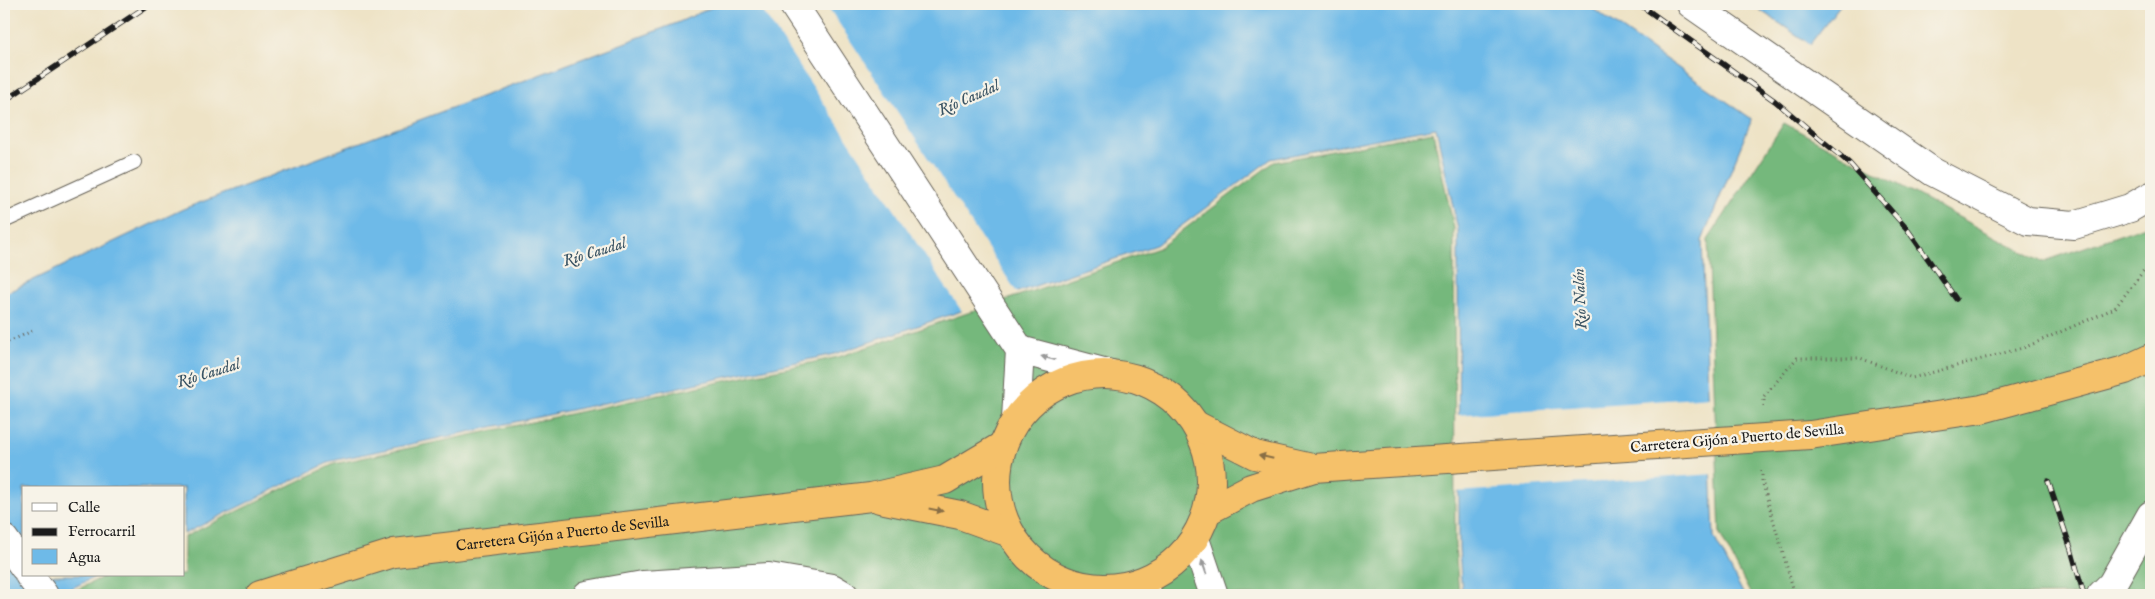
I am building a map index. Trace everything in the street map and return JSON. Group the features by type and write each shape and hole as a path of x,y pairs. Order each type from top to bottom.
{"highway":[{"name":"Carretera Gijón a Puerto de Sevilla","path":"1209,510 1250,488 1314,468 1810,435 1982,409 2125,370 2151,358"},
{"path":"1111,374 1144,382 1174,400 1196,426 1209,458 1212,482 1209,510 1195,539 1177,560 1137,591 1104,588 1075,591 1028,557 1010,533 999,505 997,475 1002,446 1016,419 1035,399 1058,384 1084,376 1111,374"},
{"name":"Carretera Gijón a Puerto de Sevilla","path":"1196,426 1255,455 1314,468"},
{"name":"Carretera Gijón a Puerto de Sevilla","path":"260,595 394,552 871,497 945,480 1002,446"},
{"name":"Carretera Gijón a Puerto de Sevilla","path":"871,497 960,515 1010,533"}],"street":[{"path":"793,4 1020,350 1016,419"},
{"path":"1691,4 1933,172 2028,221 2074,225 2130,208 2151,196"},
{"path":"1020,350 1111,374"},
{"path":"2106,590 2151,515"},
{"path":"4,539 22,564"},
{"path":"1195,539 1214,595"},
{"path":"30,576 44,595"},
{"path":"587,595 643,585 770,577 832,588 844,595"}],"lane":[{"path":"4,221 134,162"}],"path":[{"path":"4,344 32,331"}],"green space":[{"path":"1784,123 2042,262 2151,224 2151,595 1751,595 1720,534 1708,240"},
{"path":"1433,132 1454,228 1455,546 1459,595 66,595 105,576 185,576 185,537 334,464 838,357 1159,248 1274,162"}],"water":[{"path":"719,4 1586,4 1752,119 1702,241 1714,537 1744,595 1462,595 1459,548 1458,230 1436,128 1271,159 1156,245 835,354 332,461 185,534 185,486 22,486 22,576 97,576 58,595 4,595 4,294 183,209 677,23"},
{"path":"1751,4 1841,4 1810,44"}],"pier":[{"path":"758,4 826,4 1018,294 963,313"},
{"path":"1711,397 1714,474 1456,492 1456,415"}],"railway":[{"path":"4,101 150,4"},
{"path":"1639,4 1775,101 1849,163 1907,229 1956,299"},
{"path":"2048,481 2084,595"}],"water label":[{"name":"Río Caudal","path":"968,97"},
{"name":"Río Caudal","path":"594,251"},
{"name":"Río Nalón","path":"1579,299"},
{"name":"Río Caudal","path":"208,372"}]}
